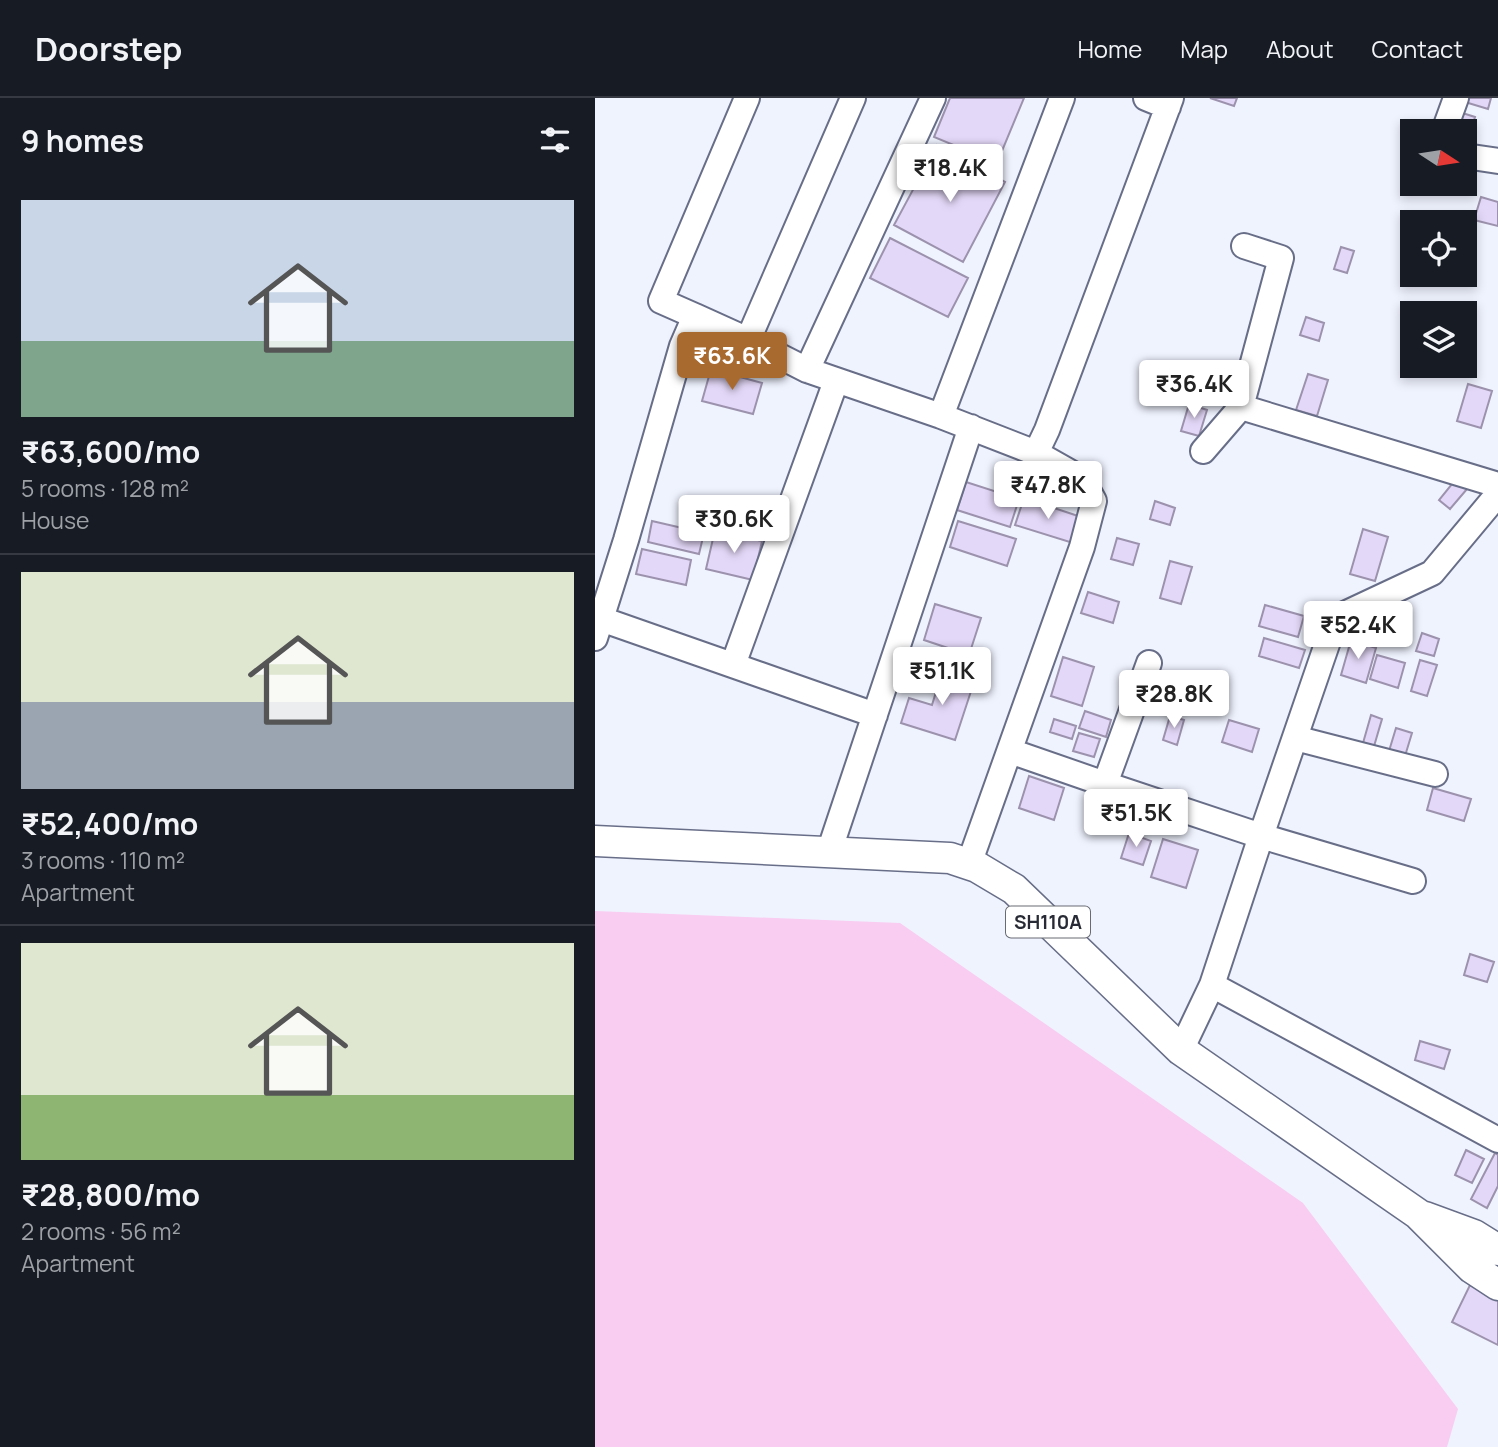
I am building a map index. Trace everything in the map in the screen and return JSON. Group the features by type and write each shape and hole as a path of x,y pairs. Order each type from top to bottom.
{"main road":[{"name":"SH110A","path":"595,841 950,858 977,867 1014,889 1181,1050 1418,1214 1472,1268 1498,1285"},
{"name":"SH110A","path":"1418,1214 1474,1235 1498,1250"}],"street":[{"path":"747,98 661,301 807,370 941,416 1036,453 1082,479 1094,501 1081,547 969,864"},
{"path":"748,340 853,98"},
{"path":"807,370 933,98"},
{"path":"941,416 1062,98"},
{"path":"1448,119 1456,98"},
{"path":"1036,453 1047,430 1162,101"},
{"path":"1477,158 1498,161"},
{"path":"1203,451 1241,407 1281,258 1244,246"},
{"path":"695,316 682,346 598,628 733,665 875,715"},
{"path":"733,665 836,381"},
{"path":"1241,407 1498,485"},
{"path":"829,852 971,427"},
{"path":"1181,1050 1212,985 1336,618 1432,573 1498,494"},
{"path":"1105,784 1149,663"},
{"path":"1295,738 1435,775"},
{"path":"1010,751 1261,836 1413,880"},
{"path":"1212,985 1498,1140"}],"shaded area":[{"path":"595,911 900,923 1303,1203 1458,1409 1447,1447 595,1447"}],"building":[{"path":"950,98 1024,98 997,163 934,137"},
{"path":"1210,98 1237,98 1234,106"},
{"path":"1466,98 1491,98 1488,109 1465,102"},
{"path":"1456,111 1475,117 1474,119 1454,119"},
{"path":"937,145 1005,182 963,262 894,225"},
{"path":"1481,197 1498,202 1498,226 1477,221"},
{"path":"890,238 968,278 948,317 870,278"},
{"path":"1341,247 1354,251 1347,273 1334,269"},
{"path":"1306,317 1324,323 1319,341 1300,335"},
{"path":"711,369 762,383 753,414 702,401"},
{"path":"1308,374 1328,380 1317,416 1296,410"},
{"path":"1468,384 1492,391 1481,428 1457,421"},
{"path":"1189,404 1207,410 1199,436 1181,431"},
{"path":"1456,479 1467,489 1450,509 1439,500"},
{"path":"966,482 1019,499 1010,527 957,510"},
{"path":"1024,498 1081,517 1073,543 1015,525"},
{"path":"1155,501 1175,508 1170,525 1150,519"},
{"path":"652,521 704,533 699,554 648,542"},
{"path":"958,521 1016,539 1007,566 950,547"},
{"path":"1363,529 1388,537 1375,581 1350,574"},
{"path":"715,530 762,541 753,580 706,569"},
{"path":"1117,538 1139,544 1133,565 1111,559"},
{"path":"642,549 691,560 686,585 636,574"},
{"path":"1170,561 1192,567 1181,604 1160,598"},
{"path":"1088,592 1119,602 1113,623 1081,613"},
{"path":"935,604 981,618 969,655 924,640"},
{"path":"1265,605 1304,616 1298,637 1259,626"},
{"path":"1422,633 1439,639 1434,656 1416,651"},
{"path":"1264,638 1305,650 1299,668 1259,656"},
{"path":"1351,640 1376,648 1366,683 1341,675"},
{"path":"1377,655 1405,663 1398,688 1370,679"},
{"path":"1063,657 1094,667 1082,706 1051,696"},
{"path":"1420,660 1437,665 1427,696 1411,691"},
{"path":"943,669 975,679 955,740 901,723 909,698 932,705"},
{"path":"1085,711 1111,720 1106,737 1079,728"},
{"path":"1371,715 1382,719 1372,753 1361,750"},
{"path":"1170,716 1184,720 1177,745 1163,740"},
{"path":"1054,719 1076,726 1072,739 1050,732"},
{"path":"1229,720 1259,729 1252,752 1222,742"},
{"path":"1396,728 1412,733 1405,756 1389,751"},
{"path":"1079,733 1100,739 1094,757 1073,751"},
{"path":"1029,776 1064,788 1054,820 1019,808"},
{"path":"1433,788 1471,799 1464,821 1427,810"},
{"path":"1129,833 1151,841 1143,865 1121,858"},
{"path":"1163,839 1198,850 1186,888 1151,877"},
{"path":"1470,954 1494,962 1487,982 1464,975"},
{"path":"1420,1041 1450,1050 1444,1069 1415,1060"},
{"path":"1466,1150 1484,1159 1472,1183 1455,1175"},
{"path":"1495,1153 1498,1155 1498,1186 1487,1208 1471,1199"},
{"path":"1470,1285 1498,1299 1498,1345 1452,1322"}]}
